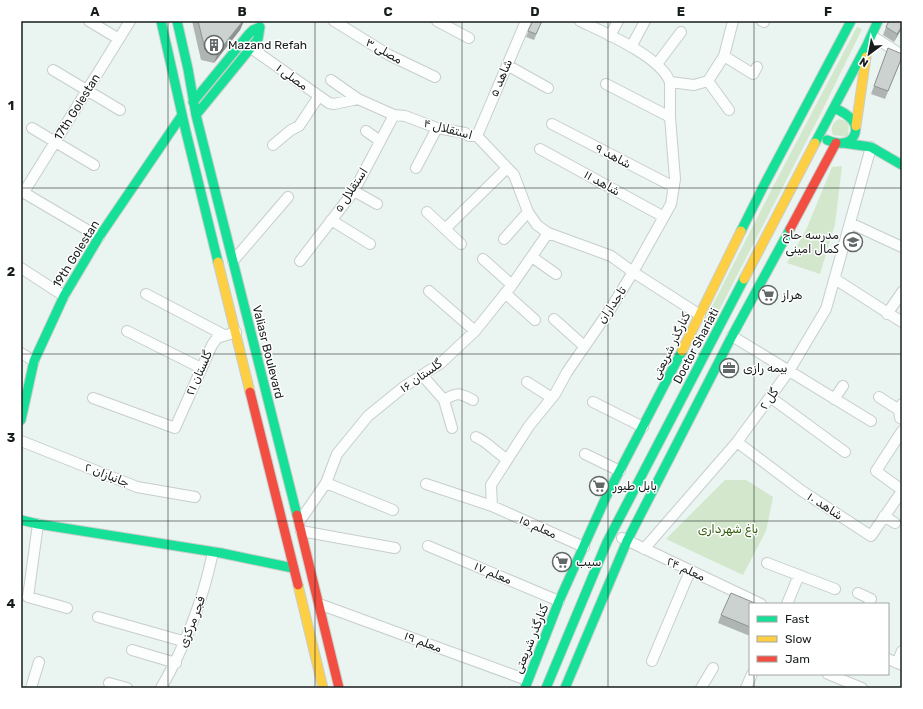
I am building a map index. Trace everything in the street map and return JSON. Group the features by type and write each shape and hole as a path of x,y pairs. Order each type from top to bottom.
{"main road":[{"path":"161,21 182,115 323,688"},
{"name":"Valiasr Boulevard","path":"176,21 188,69 196,115 340,688"},
{"name":"کنارگذر شریعتی","path":"526,684 559,601 606,497 643,428 709,322 763,187 851,21"},
{"name":"Doctor Shariati","path":"546,688 600,556 709,322 834,108 868,45 878,21"},
{"path":"182,115 196,115 251,48 260,33 263,24"},
{"name":"19th Golestan","path":"21,420 34,361 64,296 99,237 182,115 248,35 263,24"},
{"path":"565,688 627,541 732,336 840,143 852,139 855,133 868,45"},
{"path":"179,102 193,102"},
{"path":"834,108 847,115 871,147 902,165"},
{"path":"818,136 840,143 871,147"},
{"path":"21,520 213,552 293,568"}],"street":[{"path":"89,21 119,39"},
{"name":"17th Golestan","path":"22,191 56,142 130,21"},
{"name":"مصلی ۳","path":"334,21 389,55 435,77"},
{"path":"437,21 469,38"},
{"name":"شاهد ۵","path":"477,136 526,21"},
{"path":"582,21 631,47 657,64 668,76 670,82 694,85 708,81 724,56 733,21"},
{"path":"610,36 618,21"},
{"path":"631,47 645,21"},
{"path":"657,64 681,32"},
{"path":"872,36 902,55"},
{"name":"مصلی ۱","path":"251,48 329,103 334,104 358,99"},
{"path":"724,56 753,74 757,67"},
{"path":"507,65 548,88"},
{"path":"53,70 120,110"},
{"name":"استقلال ۴","path":"332,80 358,99 394,114 405,116 437,128 464,133 469,136 477,136 514,175 528,212 538,225 548,233"},
{"path":"708,81 729,110"},
{"name":"تاجداران","path":"492,506 491,485 529,426 552,398 584,346 633,272 671,204 675,179 670,117 670,82"},
{"path":"606,84 670,117"},
{"path":"273,145 291,130 299,126 319,96"},
{"name":"استقلال ۵","path":"300,261 354,191 394,114"},
{"name":"شاهد ۹","path":"552,124 674,187"},
{"path":"32,128 94,165"},
{"path":"416,168 437,128"},
{"path":"366,132 380,141"},
{"name":"گل ۲","path":"644,549 737,442 789,371 826,309 871,147"},
{"name":"شاهد ۱۱","path":"540,149 664,217"},
{"path":"446,229 507,168"},
{"path":"22,191 99,237"},
{"path":"354,191 377,204"},
{"path":"233,261 288,197"},
{"path":"427,212 461,244"},
{"path":"504,240 528,212"},
{"path":"331,220 370,244"},
{"path":"850,223 902,246"},
{"path":"548,233 611,256 709,322"},
{"name":"گلستان ۱۶","path":"300,527 326,483 337,454 368,416 405,386 441,363 475,331 512,285 548,233"},
{"path":"532,257 556,274"},
{"path":"483,259 512,285"},
{"path":"21,268 64,296"},
{"path":"835,279 887,314 902,322"},
{"path":"429,290 475,331"},
{"path":"887,314 902,292"},
{"path":"505,293 535,320"},
{"path":"146,294 224,335 236,332"},
{"path":"554,319 584,346"},
{"path":"127,331 201,368"},
{"name":"گلستان ۲۱","path":"94,398 175,428 212,346 217,338 224,335"},
{"path":"732,336 871,421"},
{"path":"21,353 34,361"},
{"path":"422,375 444,400 452,428"},
{"path":"527,382 552,398"},
{"path":"834,399 843,386"},
{"path":"444,400 454,394 461,394 473,400"},
{"path":"770,397 845,452"},
{"path":"879,397 901,413"},
{"path":"593,402 643,428"},
{"name":"شاهد ۱۰","path":"737,442 802,491 871,536 902,491 876,471 902,431"},
{"path":"476,437 483,440 499,455 507,459"},
{"name":"جانبازان ۲","path":"21,441 137,487 195,497"},
{"path":"585,454 620,471"},
{"path":"326,483 393,510"},
{"name":"معلم ۱۵","path":"426,484 492,506 584,547"},
{"path":"884,516 895,523"},
{"path":"38,524 28,597 67,608"},
{"path":"300,527 395,548"},
{"name":"معلم ۲۴","path":"612,533 759,603"},
{"name":"معلم ۱۷","path":"428,546 559,601"},
{"name":"فجر مرکزی","path":"161,688 186,642 204,590 213,552"},
{"path":"768,563 835,589"},
{"path":"652,661 690,571"},
{"path":"787,603 799,575"},
{"path":"858,593 871,599 869,603"},
{"name":"معلم ۱۹","path":"319,604 526,684"},
{"path":"98,617 186,642"},
{"path":"132,650 176,662"},
{"path":"896,662 902,651"},
{"path":"32,688 40,662"},
{"path":"701,688 713,668"},
{"path":"746,688 752,675"},
{"path":"830,675 862,688"},
{"path":"109,683 127,688"}],"green space":[{"path":"857,27 862,29 822,111 713,322 706,318"},
{"path":"839,119 849,122 848,137 833,135 833,126"},
{"path":"842,166 835,224 820,274 787,263 806,230 832,167"},
{"name":"باغ شهرداری","path":"725,480 746,480 773,497 766,531 743,575 666,539"}],"building":[{"path":"198,21 243,21 218,52 205,49"},
{"path":"533,21 542,21 536,34 528,31"},
{"path":"889,21 902,21 902,26 897,34 886,27"},
{"path":"888,48 902,54 902,57 888,91 874,86"},
{"path":"731,593 755,603 749,603 749,627 721,615"}],"traffic: fast":[{"path":"161,21 186,132 218,262"},
{"path":"177,21 188,69 196,115 297,515"},
{"path":"741,231 851,21"},
{"path":"815,143 867,45 878,21"},
{"path":"193,102 248,35 253,30 260,27 258,39 196,115"},
{"path":"827,140 837,143 847,142 853,138 856,128 851,119 844,113 834,108"},
{"path":"21,420 34,361 64,296 99,237 182,115"},
{"path":"843,143 871,147 902,165"},
{"path":"565,688 627,541 732,336 790,229"},
{"path":"546,688 607,542 744,279"},
{"path":"525,688 559,601 606,497 682,351"},
{"path":"21,520 221,553 293,568"}],"traffic: slow":[{"path":"856,126 866,57"},
{"path":"744,279 815,143"},
{"path":"682,351 741,231"},
{"path":"218,262 250,392"},
{"path":"298,585 323,688"}],"traffic: jam":[{"path":"790,229 836,143"},
{"path":"250,392 298,585"},
{"path":"297,515 339,688"}],"place":[{"name":"Mazand Refah","path":"214,45"},
{"name":"مدرسه حاج کمال امینی","path":"853,242"},
{"name":"هراز","path":"768,295"},
{"name":"بیمه رازی","path":"729,368"},
{"name":"بابل طیور","path":"599,486"},
{"name":"سیب","path":"562,562"}]}
